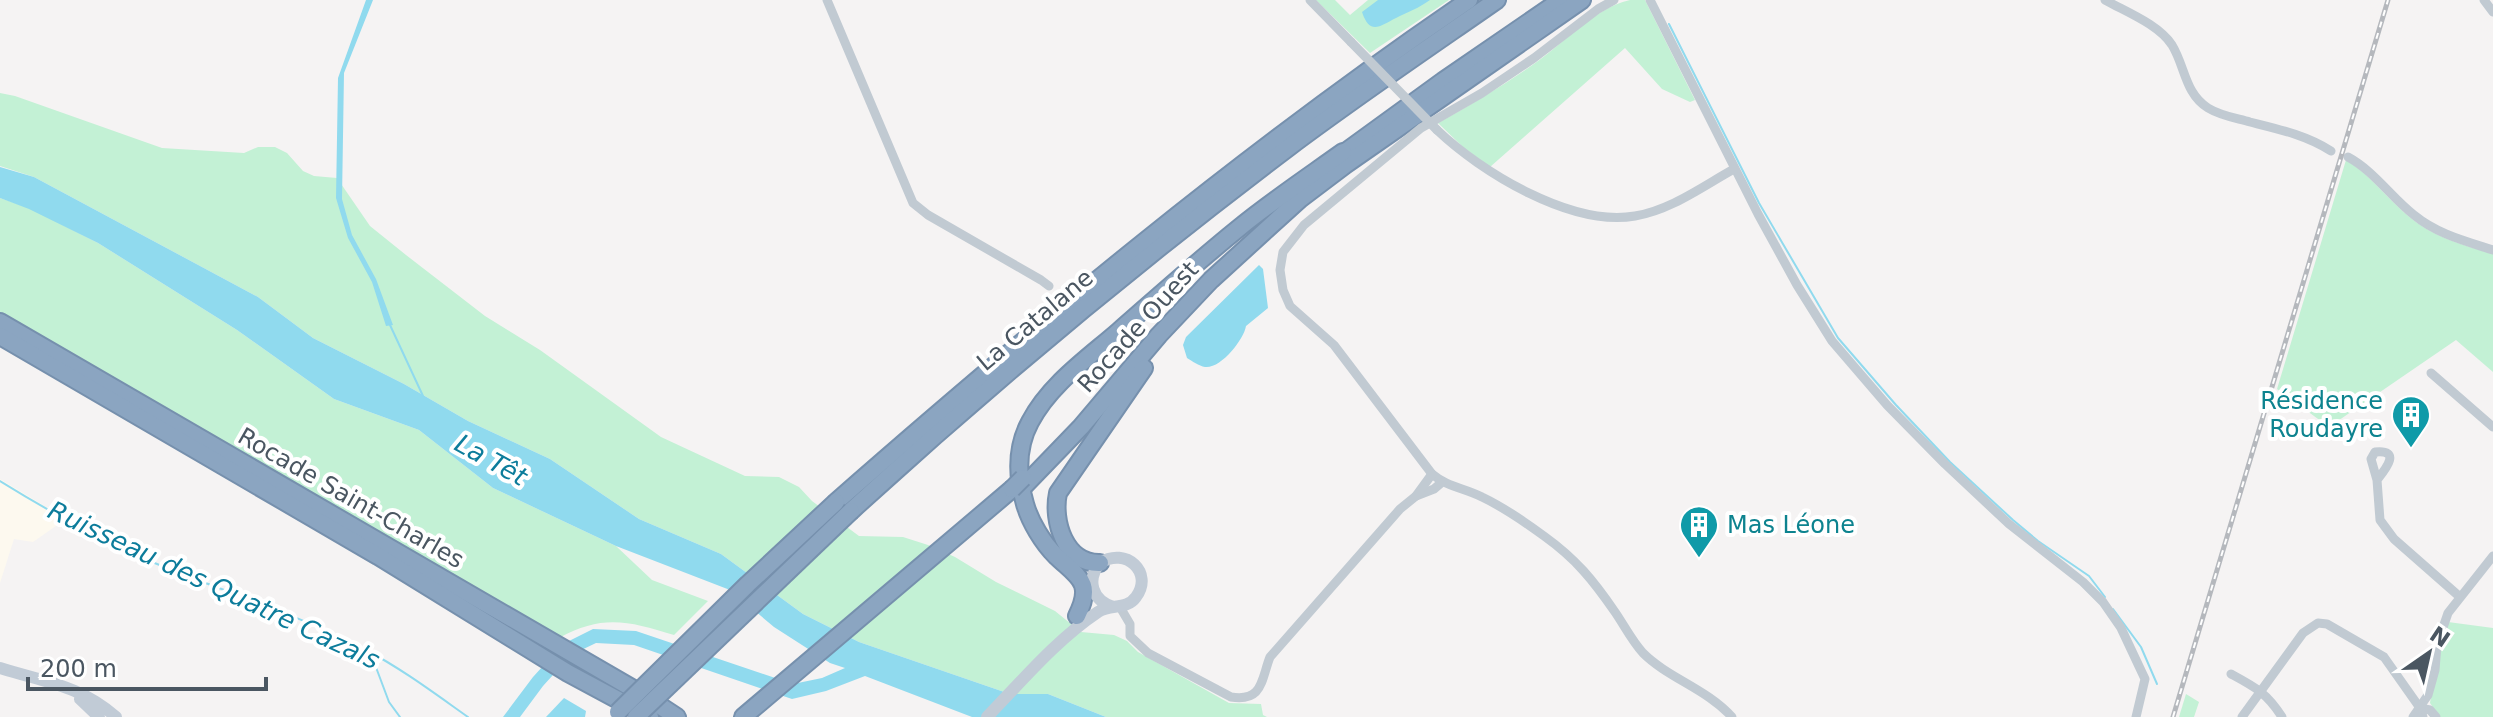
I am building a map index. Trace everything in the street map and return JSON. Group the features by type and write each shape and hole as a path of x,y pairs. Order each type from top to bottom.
{"highway":[{"name":"La Catalane","path":"617,711 836,502 980,375 1180,212 1377,63 1469,0"},
{"name":"La Catalane","path":"639,717 851,511 990,388 1188,225 1302,138 1497,0"},
{"name":"Rocade Ouest","path":"1018,487 1179,298 1227,249 1360,140 1561,0"},
{"name":"Rocade Ouest","path":"754,717 1018,487 1081,427 1183,308 1300,199 1582,0"},
{"path":"1080,619 1085,594 1082,583 1075,571 1055,555 1038,531 1027,512 1021,492 1018,463 1022,440 1030,422 1061,382 1242,226 1360,140"},
{"path":"1100,563 1082,559 1064,541 1058,529 1056,501 1065,480 1171,331 1203,294 1248,250 1379,142"},
{"name":"Rocade Saint-Charles","path":"0,322 677,717"},
{"name":"Rocade Saint-Charles","path":"0,336 364,548 568,673 617,711 650,717"},
{"path":"1038,531 1058,553 1092,581"},
{"name":"Rocade Ouest","path":"743,717 955,541"},
{"path":"642,694 689,717"},
{"path":"617,711 639,717"}],"main road":[{"path":"978,717 1080,619 1133,601 1142,584 1137,566 1124,558 1111,557 1100,563 1092,581 1090,600 1080,619 987,717"},
{"path":"1092,581 1098,599 1117,607"},
{"path":"0,668 77,691 99,702 116,717"},
{"path":"18,673 77,697 94,709 99,717"}],"street":[{"path":"827,0 913,203 928,215 1049,286"},
{"path":"1310,0 1461,153 1516,186 1576,210 1611,218 1635,216 1663,208 1734,169"},
{"path":"1614,0 1482,93 1421,128 1304,225 1283,252 1280,270 1283,290 1290,306 1334,345 1441,483 1480,495 1543,535 1578,562 1641,651 1732,717"},
{"path":"1650,0 1734,169 1797,285 1832,341 1887,405 1945,464 2009,524 2083,582 2103,602 2121,628 2145,679 2136,717"},
{"path":"2484,0 2493,12"},
{"path":"2111,2 2164,37 2172,46 2183,76 2206,107 2221,114 2302,135 2331,151"},
{"path":"2348,157 2360,163 2412,214 2433,229 2493,250"},
{"path":"2431,373 2493,427"},
{"path":"1117,607 1130,624 1130,636 1148,653 1231,697 1244,699 1258,689 1270,657 1277,648 1400,509 1416,496 1432,474"},
{"path":"2377,480 2380,520 2394,539 2460,597"},
{"path":"1416,496 1441,483"},
{"path":"2418,715 2428,695 2435,670 2437,645 2448,613 2493,556"},
{"path":"2242,717 2303,633 2318,623 2327,624 2384,657 2418,715"},
{"path":"2231,674 2261,690 2282,717"},
{"path":"2418,715 2430,710 2436,717"}],"shaded area":[{"path":"0,479 53,511 56,526 33,542 14,539 0,583"}],"green space":[{"path":"1316,0 1335,0 1350,15 1368,0 1449,0 1370,53"},
{"path":"1630,0 1645,0 1695,100 1690,102 1662,89 1625,48 1490,167 1438,123 1526,69 1593,17"},
{"path":"0,93 162,148 244,153 258,147 275,147 287,153 303,171 314,176 337,178 370,226 406,255 485,316 540,350 661,437 745,476 779,477 799,487 812,501 859,536 903,537 955,557 996,582 1055,611 1081,632 1114,635 1127,641 1138,652 1229,703 1261,704 1263,715 1267,717 1106,717 1048,694 1010,694 859,642 803,614 721,554 639,519 550,459 468,421 404,384 313,338 258,297 34,177 0,166"},
{"path":"2346,160 2421,226 2493,254 2493,372 2456,340 2329,427 2277,389"},
{"path":"0,198 29,208 98,243 237,330 334,399 419,430 493,488 616,546 652,580 708,601 674,635 616,622 589,625 559,638 0,314"},
{"path":"2448,622 2493,628 2493,717 2440,717 2430,703 2440,642"},
{"path":"2186,694 2199,702 2194,717 2179,717"}],"water":[{"path":"366,0 373,0 344,73 342,199 352,235 376,279 393,325 386,326 372,282 348,238 336,198 338,78"},
{"path":"1378,0 1430,0 1385,24 1372,27 1362,12"},
{"name":"La Têt","path":"0,167 34,177 258,297 313,338 404,384 468,421 550,459 639,519 721,554 803,614 859,642 1010,694 1048,694 1106,717 972,717 865,676 826,691 792,699 634,645 596,643 571,655 520,717 503,717 563,644 593,629 636,631 793,684 822,678 845,668 830,663 774,627 730,590 616,546 493,488 419,430 334,399 237,330 98,243 0,198"},
{"path":"1259,265 1263,269 1268,308 1246,326 1236,345 1218,363 1205,367 1187,358 1183,345 1186,337"},
{"path":"564,698 586,711 585,717 546,717"}],"waterway":[{"path":"1669,24 1759,203 1838,338 1950,462 2038,541 2089,576 2105,597"},
{"path":"390,325 423,396"},
{"name":"Ruisseau des Quatre Cazals","path":"0,481 126,551 257,602 366,650 468,717"},
{"path":"2113,609 2141,647 2157,684"},
{"path":"371,654 389,702 400,717"}],"railway":[{"path":"2173,717 2388,0"}],"place":[{"name":"Résidence Roudayre","path":"2411,449"},
{"name":"Mas Léone","path":"1699,559"}]}
